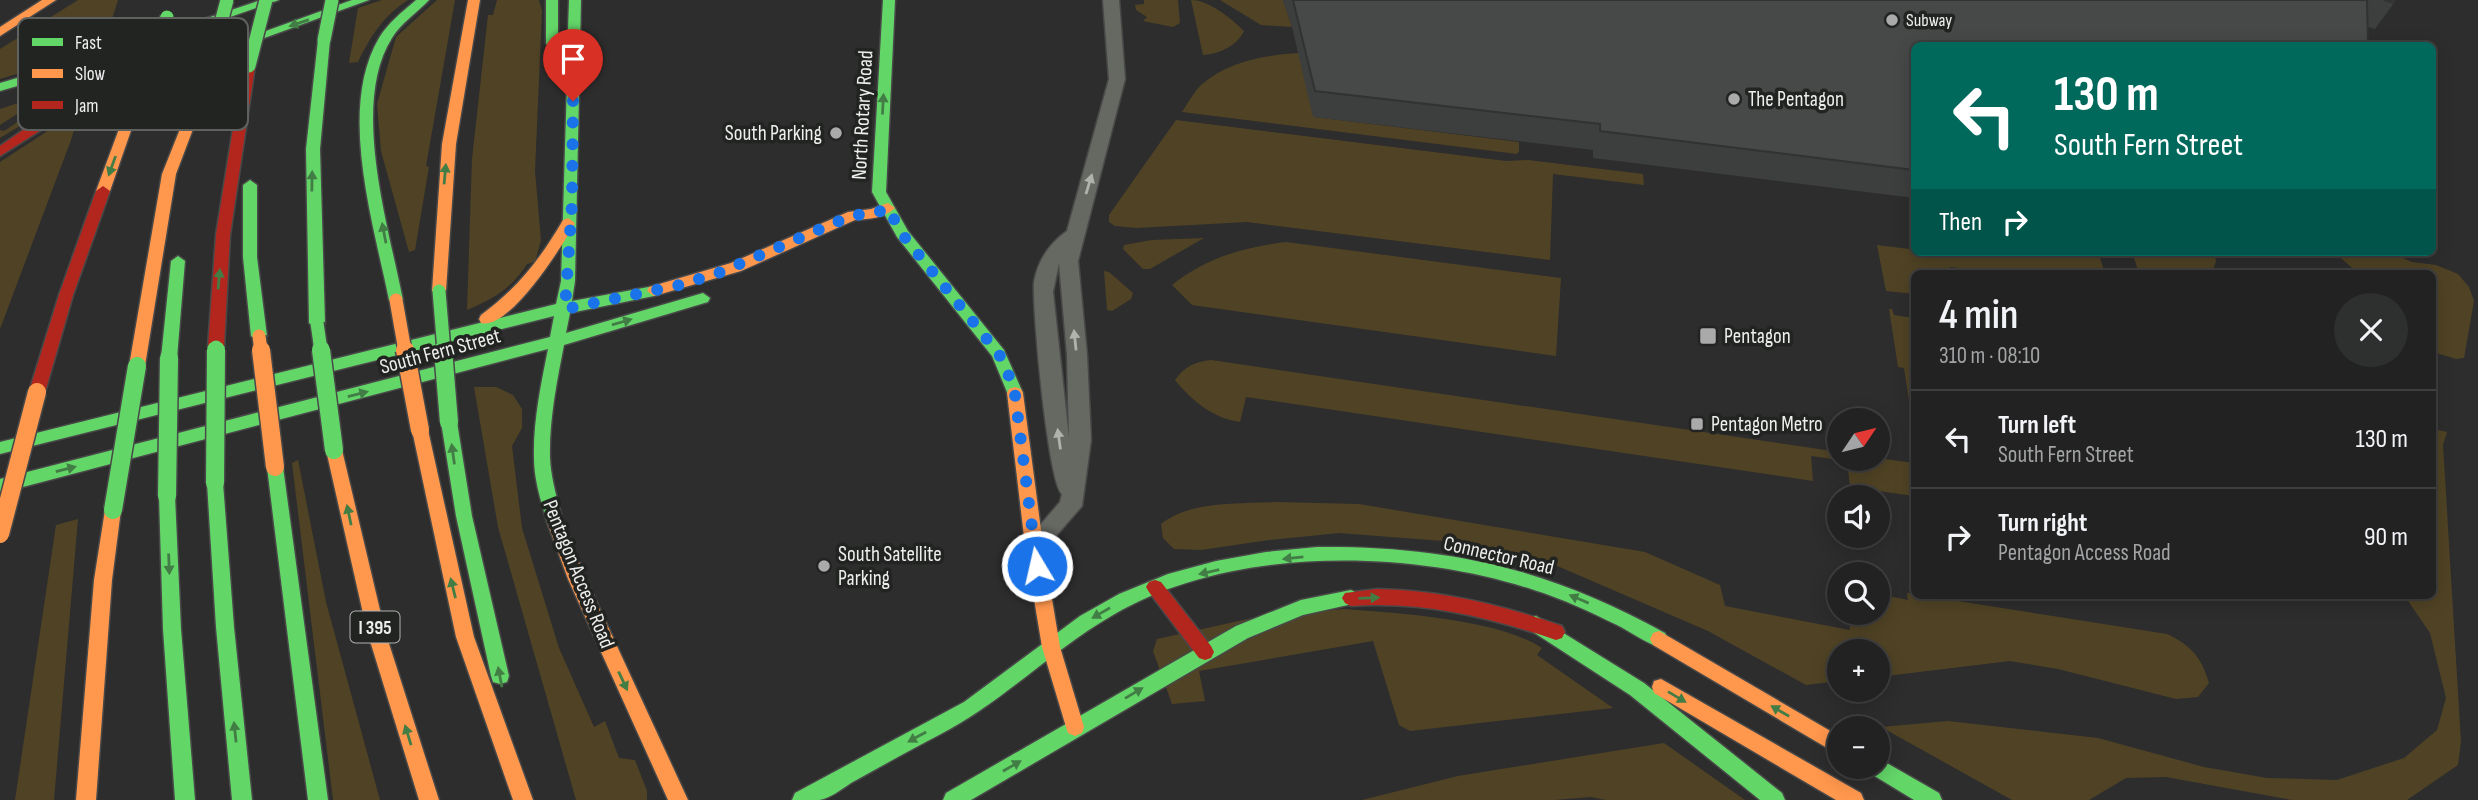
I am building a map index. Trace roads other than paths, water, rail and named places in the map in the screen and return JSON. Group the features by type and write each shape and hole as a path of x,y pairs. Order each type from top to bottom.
{"main road":[{"path":"23,18 50,0"},
{"path":"167,18 173,0"},
{"path":"222,18 227,0"},
{"path":"248,72 266,0"},
{"path":"218,18 273,0"},
{"name":"I 395","path":"332,0 315,111 312,174 317,323 334,450 376,631 429,800"},
{"path":"248,41 363,0"},
{"path":"423,0 402,16 382,42 369,72 366,89 368,151 420,430 465,637 522,796"},
{"path":"474,0 449,133 441,211 439,291 449,422 464,516 490,623 522,796"},
{"path":"552,0 552,43 573,81"},
{"name":"Pentagon Access Road","path":"575,0 571,217 565,309 548,389 542,457 547,495 576,579 678,800"},
{"name":"North Rotary Road","path":"889,0 878,177 881,211 999,354 1014,387 1034,545 1051,647 1075,727"},
{"path":"0,26 18,20"},
{"path":"0,32 18,21"},
{"path":"249,66 249,226 259,336 318,800"},
{"path":"0,87 18,82"},
{"path":"0,94 18,87"},
{"path":"0,152 32,130"},
{"path":"0,534 37,391 66,295 125,130"},
{"path":"86,800 99,622 113,510 169,174 186,130"},
{"path":"191,166 197,130"},
{"path":"239,130 223,234 216,347 215,483 225,627 242,800"},
{"path":"862,228 881,211"},
{"name":"South Fern Street","path":"0,448 468,331 680,285 721,272 853,215 881,211"},
{"path":"468,331 519,297 558,244 571,217"},
{"path":"181,240 169,358 167,496 173,642 185,800"},
{"name":"South Fern Street","path":"0,486 557,342 721,291"},
{"name":"Connector Road","path":"802,800 977,704 1090,619 1125,599 1206,572 1317,555 1369,554 1458,565 1527,579 1583,600 1641,629 1827,739"},
{"path":"1155,587 1205,652"},
{"path":"953,800 1205,652 1279,616 1337,600 1418,598 1479,609 1536,624 1596,654 1854,800"},
{"path":"1596,654 1775,800"},
{"path":"1890,775 1929,798"}],"street":[{"path":"1034,545 1071,506 1059,443 1043,292 1044,275 1056,248 1074,235 1117,79 1111,0"}],"place":[{"name":"Subway","path":"1892,20"},
{"name":"The Pentagon","path":"1734,99"},
{"name":"South Parking","path":"836,133"},
{"name":"Pentagon","path":"1708,336"},
{"name":"Pentagon Metro","path":"1697,424"},
{"name":"South Satellite Parking","path":"824,566"}]}
